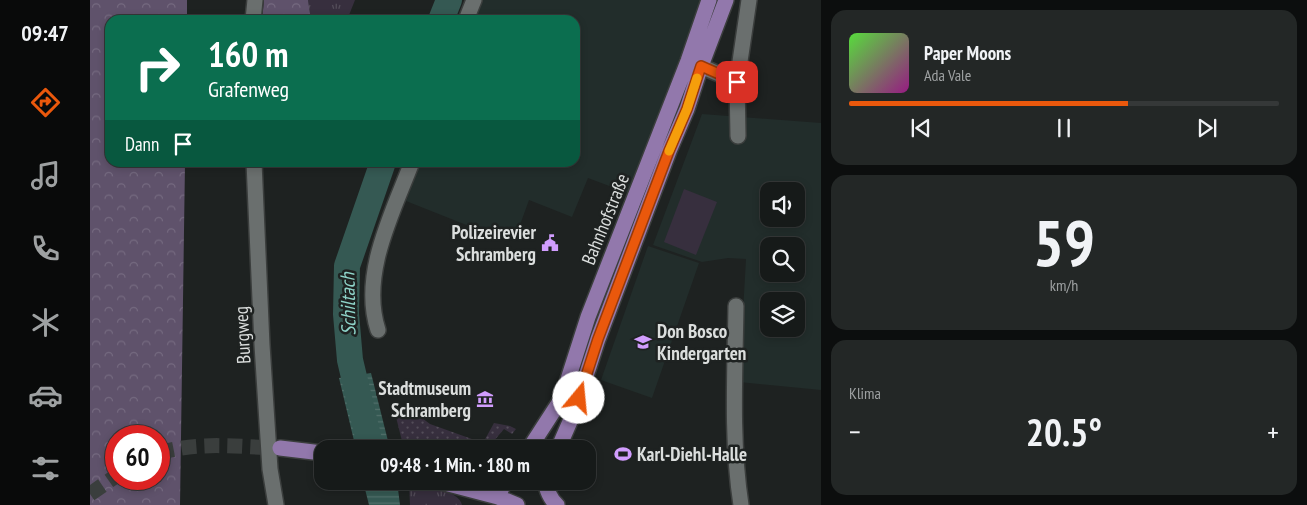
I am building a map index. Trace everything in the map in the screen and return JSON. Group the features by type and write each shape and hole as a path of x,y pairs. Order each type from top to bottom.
{"main road":[{"name":"Bahnhofstraße","path":"562,440 576,410 598,339 669,151 687,109 709,0"},
{"name":"Bahnhofstraße","path":"535,440 562,398 588,317 695,64 726,0"},
{"path":"280,448 314,452"},
{"path":"462,490 495,502 517,505"},
{"path":"495,502 501,490"},
{"path":"549,490 556,505"}],"street":[{"path":"253,15 254,0"},
{"path":"468,15 474,0"},
{"path":"738,136 737,82 749,0"},
{"path":"695,64 737,82"},
{"name":"Burgweg","path":"254,167 262,345 270,469 276,505"},
{"path":"378,330 373,314 377,259 388,223 410,167"},
{"path":"736,306 737,470 741,505"}],"shaded area":[{"path":"482,0 702,0 628,193 588,178 572,217 529,200 516,236 493,226 489,234 406,201 419,167 580,167 580,15 476,15"},
{"path":"702,114 821,123 821,390 739,382 746,259 728,258 702,262 653,245"},
{"name":"Don Bosco Kindergarten","path":"648,246 699,263 652,398 601,380"},
{"path":"371,373 388,440 354,440 339,378"},
{"path":"365,490 398,490 400,505 369,505"}],"green space":[{"path":"90,0 187,0 187,15 105,15 105,167 185,167 180,505 90,505"},
{"path":"264,0 308,0 310,15 262,15"},
{"path":"308,0 355,0 349,15 310,15"},
{"path":"684,189 717,202 696,255 664,242"},
{"path":"401,405 410,409 430,424 475,440 402,440 394,409"},
{"path":"494,423 516,429 512,434 504,429 495,440 485,440"},
{"path":"409,490 441,490 454,496 462,505 410,505"}],"waterway":[{"name":"Schiltach","path":"443,15 449,0"},
{"name":"Schiltach","path":"369,440 350,360 346,314 347,266 381,167"}],"tunnel":[{"path":"170,450 204,446 280,448"},
{"path":"90,494 105,484"}],"slow traffic":[{"path":"669,151 687,109 697,78"}],"place":[{"name":"Polizeirevier Schramberg","path":"550,243"},
{"name":"Don Bosco Kindergarten","path":"643,342"},
{"name":"Stadtmuseum Schramberg","path":"485,399"},
{"name":"Karl-Diehl-Halle","path":"623,454"}],"route":[{"path":"579,398 598,339 669,151 687,109 701,66 737,82"}]}
